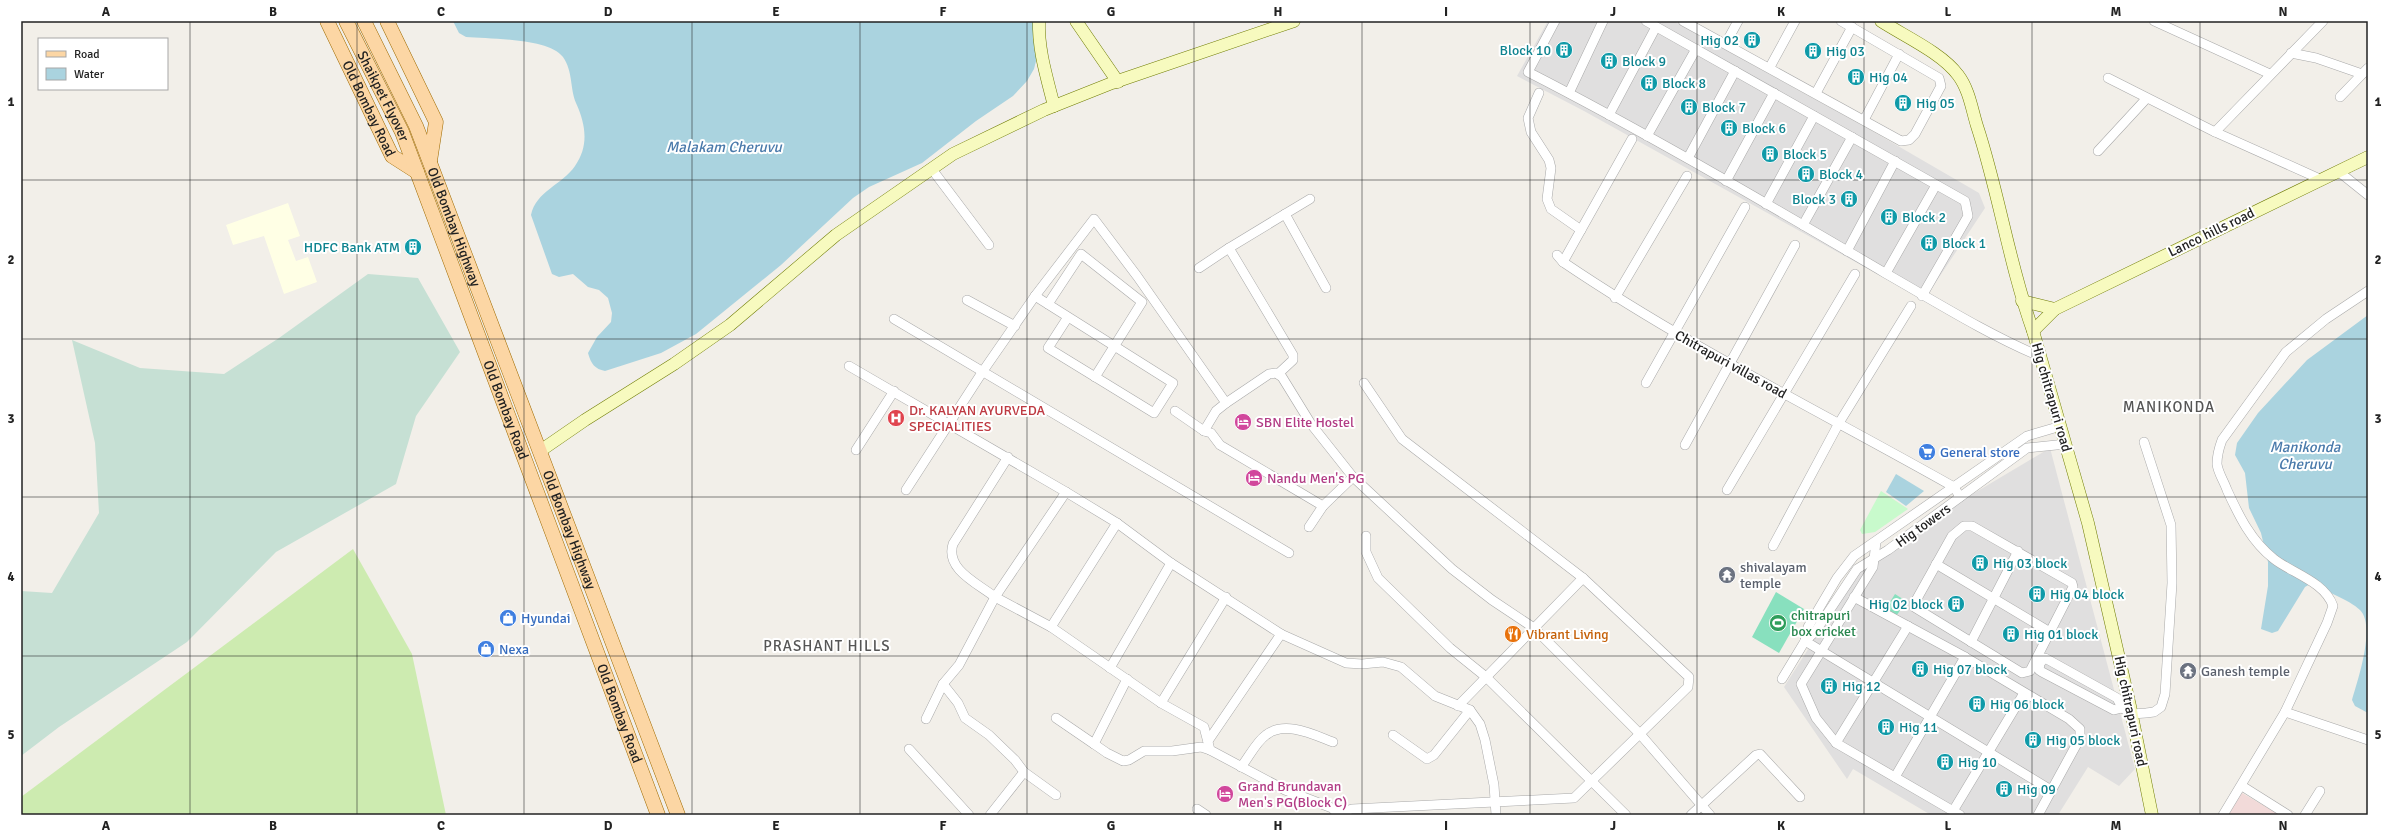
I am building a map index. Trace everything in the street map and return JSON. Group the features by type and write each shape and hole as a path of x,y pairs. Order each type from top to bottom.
{"main road":[{"name":"Old Bombay Road","path":"327,21 392,156 417,172 658,815"},
{"name":"Shaikpet Flyover","path":"346,21 402,132 417,172"},
{"name":"Shaikpet Flyover","path":"364,21 416,126 430,162"},
{"name":"Old Bombay Highway","path":"387,21 436,122 430,162 678,815"}],"street":[{"path":"1039,21 1038,35 1043,64 1054,106"},
{"path":"1076,21 1118,82"},
{"path":"540,451 730,325 818,249 931,168 989,135 1054,106 1118,82 1294,21"},
{"path":"1555,21 1528,72 1688,158 1886,273 1922,296 2013,345 2039,356"},
{"path":"1569,93 1603,21"},
{"path":"1646,21 1965,201 1968,216 1922,296"},
{"path":"1683,21 1770,67 1901,141 1909,140 1915,134 1938,93 1941,86 1939,78 1841,21"},
{"path":"1726,43 1738,21"},
{"path":"1770,67 1795,21"},
{"name":"Hig chitrapuri road","path":"1881,21 1944,61 1958,75 1965,86 1984,149 2022,301 2033,331 2052,404 2061,426 2088,522 2127,711 2152,815"},
{"path":"2154,21 2270,74"},
{"path":"2215,132 2322,21"},
{"path":"1609,115 1656,27"},
{"path":"1816,93 1852,27"},
{"path":"1647,136 1696,49"},
{"path":"2291,52 2365,71 2340,97"},
{"path":"1864,120 1899,54"},
{"path":"1688,158 1735,71"},
{"path":"2108,78 2146,99 2215,132 2320,179"},
{"path":"1539,93 1528,118 1531,132 1549,160 1551,168 1547,199 1551,209 1581,230 1632,139"},
{"path":"1726,181 1774,93"},
{"path":"2098,151 2146,99"},
{"path":"1766,204 1814,116"},
{"path":"1803,225 1852,137"},
{"name":"Lanco hills road","path":"2033,331 2055,309 2368,157"},
{"path":"1847,251 1895,161"},
{"path":"931,168 989,245"},
{"path":"2338,171 2368,195"},
{"path":"1615,298 1687,176"},
{"path":"1886,273 1936,185"},
{"path":"1199,268 1310,199"},
{"path":"1646,383 1673,332 1745,207"},
{"path":"1285,214 1326,288"},
{"path":"906,490 1014,326 1094,219 1137,276 1226,403"},
{"name":"Chitrapuri villas road","path":"1581,230 1560,259 1615,298 1673,332 1839,422 1954,487"},
{"path":"1685,445 1795,245"},
{"path":"1229,248 1293,355 1293,360 1278,374"},
{"path":"1048,304 1081,254 1142,302 1095,377"},
{"path":"1727,490 1855,274"},
{"path":"2222,815 2242,786 2285,712 2327,623 2333,606 2325,592 2275,560 2257,543 2244,523 2221,478 2218,464 2218,451 2222,440 2286,352 2319,323 2368,291"},
{"path":"1035,296 1048,304 1173,384 1154,414 1048,348 1068,317"},
{"path":"967,300 1014,326"},
{"path":"2022,301 2055,309"},
{"path":"1773,546 1839,422 1911,306"},
{"path":"894,319 1289,553"},
{"path":"849,366 1008,457 1117,523 1171,563 1226,597 1281,634 1346,662 1362,664 1383,662 1401,667 1435,696 1470,710 1480,724 1485,740 1496,815"},
{"path":"1204,431 1216,411 1226,403 1269,374 1278,374 1282,376 1311,424 1353,477 1452,569 1492,600 1534,628 1640,734 1710,815"},
{"path":"1056,718 1107,754 1123,761 1130,760 1144,751 1172,751 1209,746 1241,767 1285,790 1332,808 1338,814 1352,809 1574,798 1688,687 1689,677 1583,578 1402,439 1364,383"},
{"path":"856,450 894,391"},
{"path":"1175,411 1204,431 1211,433 1220,445 1323,506"},
{"path":"1782,679 1806,641 1808,627 1837,578 1854,556 2027,436 2061,426"},
{"path":"2127,711 2117,698 2045,658 2038,662 2030,671 2022,673 1914,607 1952,536 1964,526 1972,526 2072,583 2073,587 2050,632 2038,662 2039,670 2114,710 2127,711 2154,712 2161,707 2165,694 2172,583 2171,525 2144,442"},
{"name":"Hig towers","path":"1806,641 1815,632 1857,569 2027,448 2066,444"},
{"path":"1008,457 953,544 950,552 957,568 995,597 1051,627 1161,703 1204,727 1209,746"},
{"path":"1309,528 1323,506 1353,477"},
{"path":"1954,487 1960,497"},
{"path":"926,719 943,684 959,665 995,597 1066,492"},
{"path":"1051,627 1117,523"},
{"path":"1366,536 1366,552 1378,578 1450,648 1486,677 1593,780 1626,815"},
{"path":"1876,542 1873,567 1801,684 1816,718 1836,742 1957,813 1988,753 2024,693"},
{"path":"1970,642 2018,551"},
{"path":"1110,668 1171,563"},
{"path":"1936,564 2050,632"},
{"path":"1458,706 1583,578"},
{"path":"1161,703 1226,597"},
{"path":"1854,598 1965,657 2069,719 2080,729 2080,738 2038,815"},
{"path":"1836,742 1908,626"},
{"path":"1209,746 1281,634"},
{"path":"1806,641 2051,790"},
{"path":"1895,777 1965,657"},
{"path":"1094,744 1127,679"},
{"path":"943,684 958,704 965,718 989,735 1015,760 1024,772 1056,795"},
{"path":"1393,735 1427,759 1434,755 1470,710"},
{"path":"2285,712 2368,740"},
{"path":"1241,767 1265,736 1280,729 1310,733 1333,742"},
{"path":"909,749 969,815"},
{"path":"1691,815 1756,755 1760,754 1800,796"},
{"path":"990,815 1024,772"},
{"path":"2242,786 2288,815"},
{"path":"2305,815 2320,791"},
{"path":"1197,809 1206,815"}],"shaded area":[{"path":"1548,21 1674,21 1867,128 1979,193 1985,208 1928,294 2015,342 2012,349 1584,111 1517,76"},
{"path":"288,203 300,236 288,240 296,261 308,257 317,282 284,294 264,236 233,245 226,225"},
{"path":"368,274 418,278 460,352 416,416 396,484 276,552 187,642 59,727 21,756 21,591 52,593 99,513 95,443 72,340 140,368 224,374 279,338"},
{"path":"2050,448 2135,769 2119,786 2088,767 2058,815 1931,815 1853,769 1847,779 1784,687 1863,563 1882,548"},
{"path":"2242,793 2280,815 2228,815"}],"green space":[{"path":"1881,491 1908,509 1875,532 1862,534 1860,530"},
{"path":"353,549 412,654 446,815 21,815 21,797"},
{"name":"chitrapuri box cricket","path":"1776,592 1804,609 1779,653 1752,637"},
{"path":"1895,594 1906,601 1897,615 1885,610"}],"water":[{"name":"Malakam Cheruvu","path":"453,21 1035,21 1039,49 1034,69 1027,81 1013,96 976,121 922,163 869,187 853,198 781,265 696,334 661,353 605,371 594,365 588,353 597,337 611,322 612,313 608,298 599,290 588,287 573,274 559,277 552,274 531,215 538,200 570,173 579,158 584,143 584,127 574,98 570,74 566,62 556,51 545,46 503,39 466,37 459,33"},
{"name":"Manikonda Cheruvu","path":"2368,315 2368,713 2355,706 2352,700 2361,667 2366,640 2364,618 2356,606 2310,584 2305,587 2278,631 2272,633 2261,629 2268,586 2268,562 2261,533 2249,508 2245,473 2235,455 2237,443 2258,413 2307,360"},
{"path":"1896,474 1924,491 1906,506 1886,492"}],"place":[{"name":"Hig 02","path":"1752,40"},
{"name":"Block 10","path":"1564,50"},
{"name":"Hig 03","path":"1813,51"},
{"name":"Block 9","path":"1609,61"},
{"name":"Hig 04","path":"1856,77"},
{"name":"Block 8","path":"1649,83"},
{"name":"Hig 05","path":"1903,103"},
{"name":"Block 7","path":"1689,107"},
{"name":"Block 6","path":"1729,128"},
{"name":"Block 5","path":"1770,154"},
{"name":"Block 4","path":"1806,174"},
{"name":"Block 3","path":"1849,199"},
{"name":"Block 2","path":"1889,217"},
{"name":"Block 1","path":"1929,243"},
{"name":"HDFC Bank ATM","path":"413,247"},
{"name":"Dr. KALYAN AYURVEDA SPECIALITIES","path":"896,418"},
{"name":"SBN Elite Hostel","path":"1243,422"},
{"name":"General store","path":"1927,452"},
{"name":"Nandu Men's PG","path":"1254,478"},
{"name":"Hig 03 block","path":"1980,563"},
{"name":"shivalayam temple","path":"1727,575"},
{"name":"Hig 04 block","path":"2037,594"},
{"name":"Hig 02 block","path":"1956,604"},
{"name":"Hyundai","path":"508,618"},
{"name":"chitrapuri box cricket","path":"1778,623"},
{"name":"Vibrant Living","path":"1513,634"},
{"name":"Hig 01 block","path":"2011,634"},
{"name":"Nexa","path":"486,649"},
{"name":"Hig 07 block","path":"1920,669"},
{"name":"Ganesh temple","path":"2188,671"},
{"name":"Hig 12","path":"1829,686"},
{"name":"Hig 06 block","path":"1977,704"},
{"name":"Hig 11","path":"1886,727"},
{"name":"Hig 05 block","path":"2033,740"},
{"name":"Hig 10","path":"1945,762"},
{"name":"Hig 09","path":"2004,789"},
{"name":"Grand Brundavan Men's PG(Block C)","path":"1225,794"}],"district":[{"name":"MANIKONDA","path":"2169,407"},
{"name":"PRASHANT HILLS","path":"827,646"}]}
